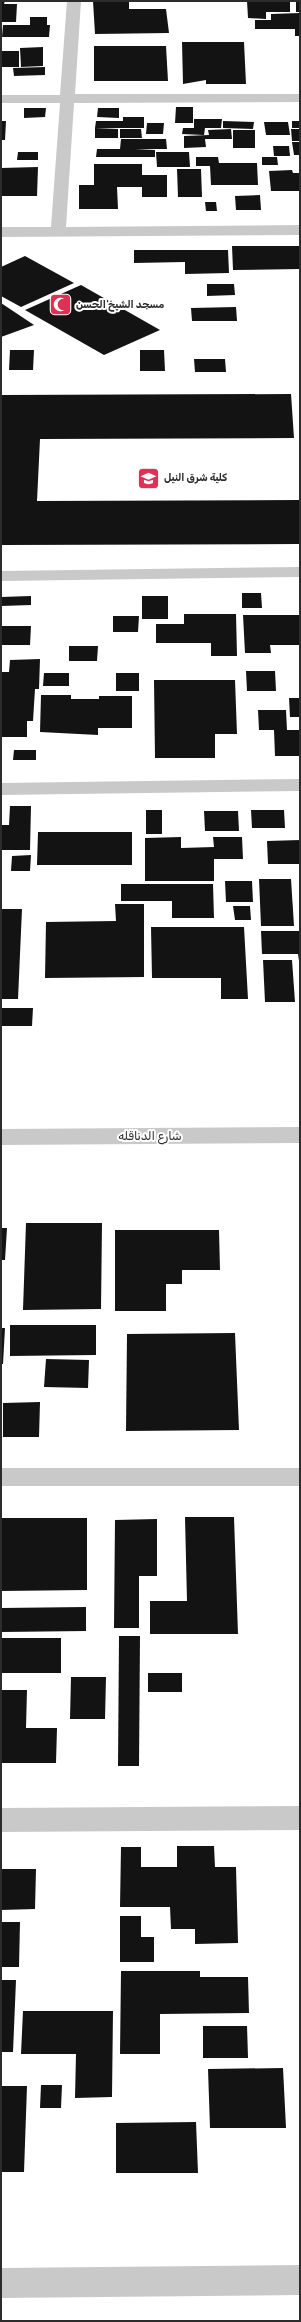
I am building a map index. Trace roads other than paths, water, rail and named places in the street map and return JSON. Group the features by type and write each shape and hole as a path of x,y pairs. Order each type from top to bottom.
{"street":[{"path":"58,231 74,1"},
{"path":"1,99 300,98"},
{"path":"1,232 300,230"},
{"path":"1,576 300,572"},
{"path":"1,789 300,784"},
{"name":"شارع الدناقله","path":"1,1137 300,1135"},
{"path":"1,1477 300,1477"},
{"path":"1,1820 300,1818"},
{"path":"1,2283 300,2280"}],"place":[{"name":"مسجد الشيخ الحسن","path":"61,305"},
{"name":"كلية شرق النيل","path":"149,478"}]}
